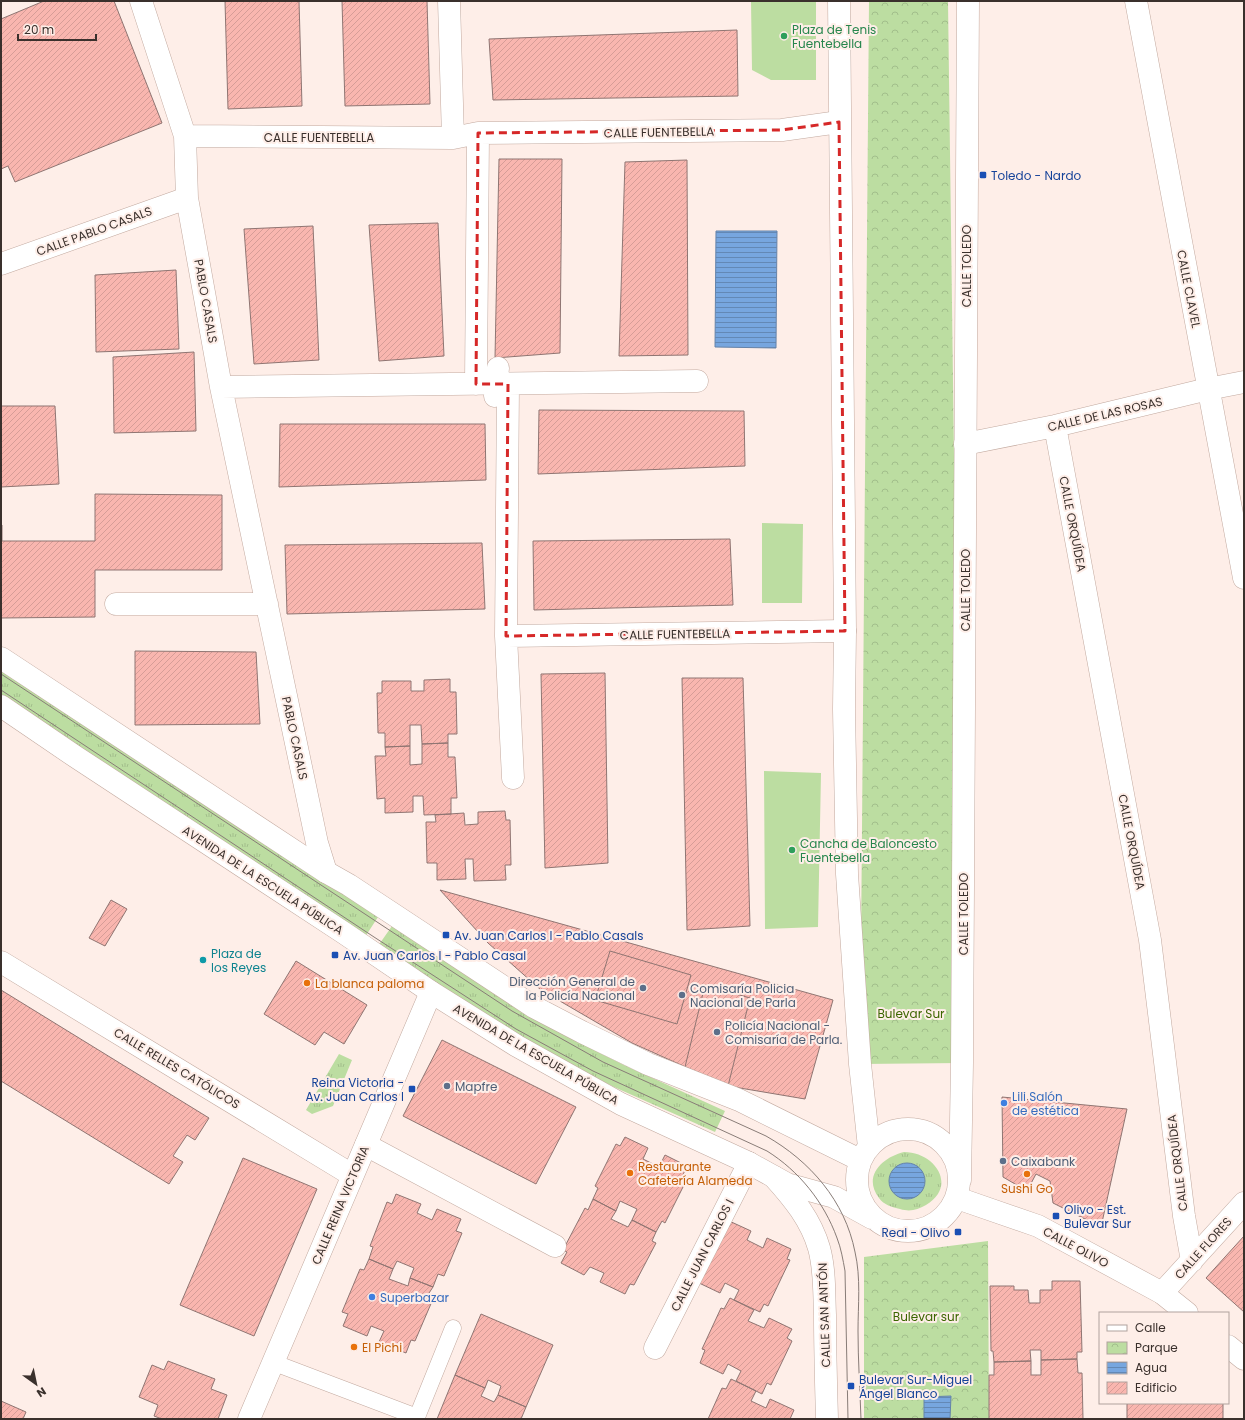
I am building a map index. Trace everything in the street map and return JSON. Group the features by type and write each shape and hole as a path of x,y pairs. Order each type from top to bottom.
{"street":[{"name":"PABLO CASALS","path":"141,1 185,136 187,198 221,387 317,843 326,872"},
{"path":"449,1 453,138"},
{"path":"839,1 845,631 844,709 847,874 860,1064 864,1153 857,1172 856,1186 863,1206 872,1218"},
{"name":"CALLE TOLEDO","path":"958,1189 962,1063 968,1"},
{"name":"CALLE CLAVEL","path":"1136,1 1244,578"},
{"name":"CALLE FUENTEBELLA","path":"185,136 453,138 478,133 782,130 840,122"},
{"path":"478,133 495,383 513,778"},
{"name":"CALLE PABLO CASALS","path":"1,264 187,198"},
{"path":"221,387 697,381"},
{"name":"CALLE DE LAS ROSAS","path":"965,444 1055,426 1208,389 1244,382"},
{"name":"CALLE ORQUÍDEA","path":"1055,426 1150,940 1184,1216 1192,1260"},
{"path":"116,604 267,604"},
{"name":"CALLE FUENTEBELLA","path":"506,636 845,631"},
{"path":"1,658 504,988 555,1018 648,1064 739,1100 864,1153"},
{"name":"AVENIDA DE LA ESCUELA PÚBLICA","path":"1,706 431,992 517,1046 621,1104 749,1164 787,1184 834,1197 888,1228 903,1232 918,1231 936,1224 949,1212 958,1189"},
{"name":"CALLE RELLES CATÓLICOS","path":"1,962 352,1175"},
{"name":"CALLE REINA VICTORIA","path":"249,1419 431,992"},
{"path":"864,1153 882,1135 897,1130 916,1129 926,1132 936,1136 948,1147 956,1161 959,1170 958,1189"},
{"path":"366,1145 556,1246"},
{"name":"CALLE JUAN CARLOS I","path":"655,1348 749,1164"},
{"name":"CALLE SAN ANTÓN","path":"774,1177 788,1192 802,1212 809,1223 820,1249 824,1292 827,1419"},
{"name":"CALLE OLIVO","path":"958,1189 1038,1226 1162,1293 1186,1312"},
{"name":"CALLE FLORES","path":"1162,1293 1244,1203"},
{"path":"1229,1347 1244,1359"}],"lane":[{"path":"272,1362 417,1416 453,1328"}],"highlighted area":[{"path":"839,122 845,631 506,636 508,384 476,384 478,133 782,130"}],"green space":[{"name":"Plaza de Tenis Fuentebella","path":"751,1 816,1 816,80 771,80 752,70"},
{"name":"Bulevar Sur","path":"869,1 948,1 962,1063 860,1064"},
{"path":"762,523 803,524 802,603 762,603"},
{"path":"1,668 378,917 365,937 1,696"},
{"name":"Cancha de Baloncesto Fuentebella","path":"764,771 821,773 818,927 765,929"},
{"path":"392,926 566,1036 626,1066 725,1111 715,1132 614,1087 553,1056 378,946"},
{"path":"339,1054 352,1060 333,1106 312,1114 306,1110"},
{"path":"904,1152 915,1153 933,1164 939,1171 941,1180 940,1189 936,1197 926,1205 913,1210 900,1209 886,1204 879,1198 874,1190 874,1175 877,1169 889,1158"},
{"name":"Bulevar sur","path":"988,1241 989,1419 864,1419 864,1257"}],"water":[{"path":"716,231 777,231 776,348 715,347"},
{"path":"911,1163 920,1168 924,1174 924,1188 920,1194 911,1199 903,1199 894,1194 890,1188 889,1177 894,1168 900,1164"},
{"path":"951,1396 950,1419 924,1419 924,1397"}],"building":[{"path":"44,1 114,1 162,123 15,182 8,166 1,169 1,19"},
{"path":"225,1 299,1 302,106 228,109"},
{"path":"342,1 427,1 430,104 345,106"},
{"path":"737,30 738,96 493,100 489,39"},
{"path":"499,159 562,159 560,353 495,358"},
{"path":"687,160 688,355 619,356 625,162"},
{"path":"438,223 444,356 379,361 369,225"},
{"path":"313,226 319,360 254,364 244,229"},
{"path":"176,270 179,349 96,352 95,275"},
{"path":"194,352 196,431 114,433 113,357"},
{"path":"1,406 55,406 59,484 1,487"},
{"path":"539,410 744,411 745,466 538,474"},
{"path":"280,424 485,424 486,480 279,487"},
{"path":"95,494 222,495 222,570 95,570 95,617 1,618 1,525 2,541 95,541"},
{"path":"730,539 733,605 534,610 533,541"},
{"path":"482,543 485,609 287,614 285,545"},
{"path":"135,651 256,652 260,724 135,725"},
{"path":"605,673 608,863 545,868 541,674"},
{"path":"682,678 743,678 750,926 687,930"},
{"path":"450,679 450,692 456,692 457,734 448,734 448,743 422,744 421,725 410,725 410,746 385,747 385,733 378,733 377,693 382,693 382,681 411,681 411,691 424,691 424,680"},
{"path":"448,743 448,757 455,757 457,798 451,798 451,814 424,815 423,796 413,796 413,812 385,813 385,798 377,799 375,756 386,756 385,747 410,746 410,765 422,764 422,744"},
{"path":"505,811 506,820 510,820 511,865 505,865 506,880 474,881 473,859 465,859 466,879 437,880 437,863 427,863 426,822 436,822 435,815 464,813 465,825 478,824 478,812"},
{"name":"Comisaría Policia Nacional de Parla","path":"440,890 833,1000 805,1099 728,1086 632,1043 541,990 488,943"},
{"path":"111,900 127,909 105,946 89,938"},
{"name":"Dirección General de la Policía Nacional","path":"610,951 691,975 677,1024 595,1000"},
{"name":"La blanca paloma","path":"296,961 367,1005 344,1044 324,1032 315,1045 264,1014"},
{"name":"Policía Nacional - Comisaría de Parla.","path":"705,985 750,998 728,1086 685,1067"},
{"path":"1,990 209,1118 195,1140 187,1135 173,1156 183,1162 169,1184 1,1081"},
{"path":"442,1040 576,1107 536,1184 403,1116"},
{"path":"1002,1097 1127,1109 1101,1227 1053,1203 1050,1181 1036,1174 1027,1191 1003,1177"},
{"path":"625,1137 648,1148 643,1159 659,1167 665,1155 687,1166 682,1177 687,1179 665,1223 662,1221 656,1232 632,1220 637,1209 620,1201 616,1211 593,1199 598,1188 595,1186 616,1144 620,1146"},
{"path":"243,1158 317,1189 254,1336 180,1305"},
{"path":"396,1194 421,1204 417,1213 432,1220 437,1209 461,1219 456,1231 462,1233 444,1276 438,1274 433,1287 410,1278 414,1268 397,1261 393,1269 369,1259 373,1247 370,1246 387,1202 392,1204"},
{"path":"593,1199 616,1211 611,1219 628,1227 632,1220 656,1232 652,1241 656,1243 634,1285 630,1284 625,1294 600,1282 604,1273 590,1267 584,1275 561,1263 567,1252 563,1250 585,1208 588,1210"},
{"path":"727,1220 751,1231 747,1240 763,1248 767,1238 791,1249 787,1259 790,1260 768,1306 764,1304 760,1312 734,1300 739,1290 725,1283 720,1293 697,1282"},
{"path":"1244,1236 1244,1312 1206,1278"},
{"path":"369,1259 393,1269 389,1279 408,1286 410,1278 433,1287 427,1296 433,1299 415,1341 411,1340 406,1353 379,1342 384,1331 371,1326 367,1336 343,1326 348,1314 342,1312 360,1269 364,1270"},
{"path":"1052,1281 1080,1281 1082,1352 1077,1352 1077,1359 1041,1360 1041,1350 1030,1350 1031,1361 994,1362 993,1351 991,1351 990,1286 1014,1286 1014,1290 1028,1290 1029,1303 1040,1303 1040,1290 1052,1290"},
{"path":"730,1298 754,1310 748,1321 764,1328 769,1318 792,1329 787,1338 792,1341 771,1385 767,1383 762,1394 736,1381 741,1371 728,1364 723,1374 700,1363 705,1350 702,1349 721,1308 724,1309"},
{"path":"481,1314 553,1345 526,1407 498,1395 501,1386 488,1380 485,1388 455,1375"},
{"path":"1077,1359 1078,1373 1082,1373 1083,1419 989,1419 989,1375 994,1375 994,1362 1031,1361 1031,1375 1041,1375 1041,1360"},
{"path":"168,1361 215,1379 211,1389 227,1395 218,1419 162,1419 154,1416 158,1405 139,1397 152,1365 164,1370"},
{"path":"455,1375 485,1388 481,1396 494,1402 498,1395 526,1407 521,1419 437,1419"},
{"path":"731,1379 756,1391 751,1401 766,1408 770,1399 794,1410 790,1419 708,1419 722,1388 726,1389"},
{"path":"1,1401 26,1412 23,1419 1,1419"},
{"path":"1127,1404 1223,1404 1223,1419 1127,1419"}],"tram line":[{"path":"1,674 512,1011 603,1062 766,1136 782,1146 811,1170 834,1199 850,1233 855,1252 859,1282 858,1342 861,1419"},
{"path":"1,690 374,937 516,1029 593,1071 767,1151 790,1168 818,1200 832,1225 842,1254 845,1271 848,1419"}],"place":[{"name":"Plaza de Tenis Fuentebella","path":"784,36"},
{"name":"Toledo - Nardo","path":"983,175"},
{"name":"Cancha de Baloncesto Fuentebella","path":"792,850"},
{"name":"Av. Juan Carlos I - Pablo Casals","path":"446,935"},
{"name":"Av. Juan Carlos I - Pablo Casal","path":"335,955"},
{"name":"Plaza de los Reyes","path":"203,960"},
{"name":"La blanca paloma","path":"307,983"},
{"name":"Dirección General de la Policía Nacional","path":"643,988"},
{"name":"Comisaría Policia Nacional de Parla","path":"682,995"},
{"name":"Policía Nacional - Comisaría de Parla.","path":"717,1032"},
{"name":"Mapfre","path":"447,1086"},
{"name":"Reina Victoria - Av. Juan Carlos I","path":"412,1089"},
{"name":"Lili Salón de estética","path":"1004,1103"},
{"name":"Caixabank","path":"1003,1161"},
{"name":"Restaurante Cafetería Alameda","path":"630,1173"},
{"name":"Sushi Go","path":"1027,1174"},
{"name":"Olivo - Est. Bulevar Sur","path":"1056,1216"},
{"name":"Real - Olivo","path":"958,1232"},
{"name":"Superbazar","path":"372,1297"},
{"name":"El Pichi","path":"354,1347"},
{"name":"Bulevar Sur-Miguel Ángel Blanco","path":"851,1386"}]}
